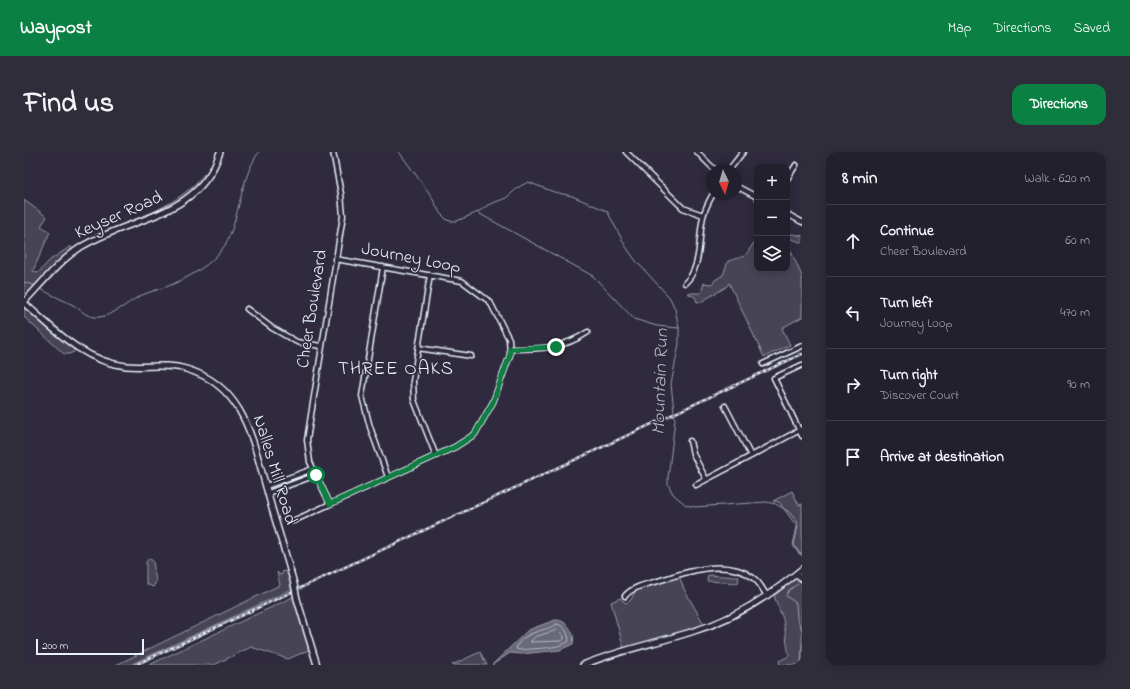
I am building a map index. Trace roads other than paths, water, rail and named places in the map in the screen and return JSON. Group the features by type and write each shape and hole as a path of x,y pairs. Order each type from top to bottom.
{"street":[{"name":"Keyser Road","path":"24,303 69,256 82,246 169,209 186,199 206,179 220,152"},
{"name":"Cheer Boulevard","path":"330,504 313,469 307,450 307,440 335,258 343,216 341,194 333,152"},
{"path":"626,152 683,208 703,215"},
{"path":"697,152 709,164"},
{"path":"734,164 743,152"},
{"path":"790,174 796,165"},
{"path":"742,189 754,195"},
{"path":"685,283 691,277 695,267 703,215 710,200"},
{"path":"790,216 802,222"},
{"name":"Journey Loop","path":"335,258 462,281 490,302 509,339 510,349"},
{"path":"383,267 362,396 370,427 388,477"},
{"path":"430,275 413,381 414,400 436,456"},
{"name":"Nalles Mill Road","path":"24,303 77,347 101,360 127,366 176,367 195,372 219,387 238,406 246,422 266,486 317,665"},
{"path":"247,309 272,328 298,342 321,346"},
{"path":"293,521 455,447 475,434 493,402 510,355 510,349 556,347 575,341 588,332"},
{"path":"763,364 802,346"},
{"path":"418,348 471,356"},
{"path":"802,365 774,378 801,430 802,436"},
{"path":"725,406 751,456"},
{"path":"696,485 801,430"},
{"path":"690,441 693,454 706,479"},
{"path":"266,486 313,469"},
{"path":"268,493 316,475"},
{"path":"625,596 632,590 682,573 710,568 730,570 750,575 756,580 767,596"},
{"path":"583,665 706,627 767,596 802,569"},
{"path":"796,574 802,579"}],"water":[{"path":"555,620 563,622 570,628 574,640 573,644 560,650 521,654 510,653 492,665 528,630"}],"waterway":[{"name":"Mountain Run","path":"40,289 73,305 88,315 100,317 106,316 118,310 140,296 174,284 206,265 214,259 225,245 234,222 252,163 259,152"},
{"name":"Mountain Run","path":"399,152 430,194 440,213 447,220 457,221 478,212 488,205 506,198 519,187 528,182 554,192 572,196 607,211 626,247 636,261 670,298 675,309 679,328 679,344 671,384 675,420 668,478 668,484 673,494 686,505 695,507 766,502 776,504 789,512 797,521 798,526 794,545 802,556"},
{"path":"478,213 593,276 634,319 657,326 679,328"},
{"name":"Mountain Run","path":"24,282 36,286"},
{"path":"798,584 789,590 786,596 796,603 797,618 802,630"},
{"path":"801,665 802,644"}],"railway":[{"path":"135,665 802,354"}],"district":[{"name":"THREE OAKS","path":"396,369"}]}
